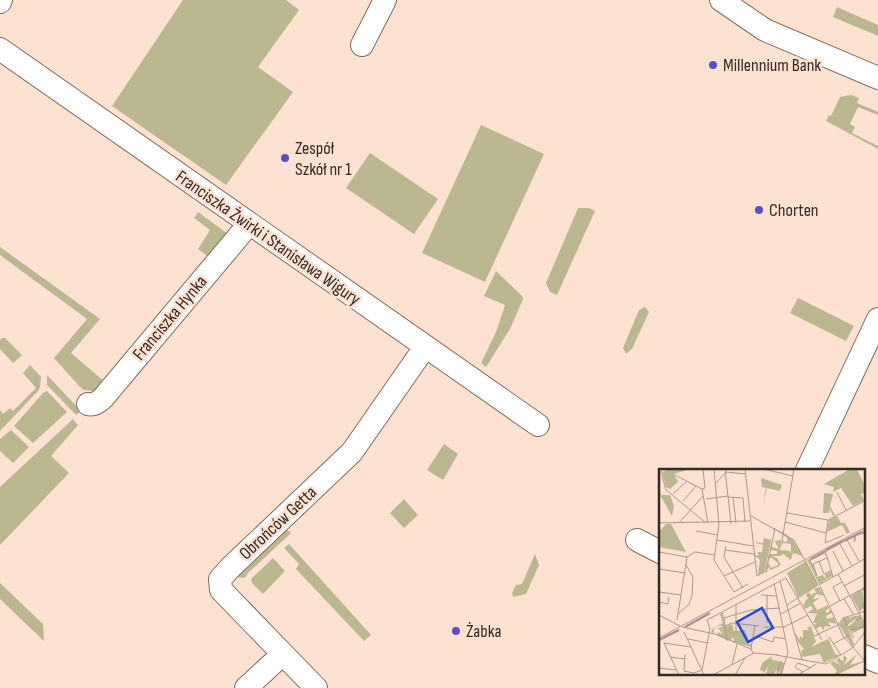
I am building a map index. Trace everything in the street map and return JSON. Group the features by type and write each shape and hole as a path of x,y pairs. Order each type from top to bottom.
{"street":[{"path":"362,45 385,0"},
{"path":"721,0 771,33 878,78"},
{"name":"Franciszka Żwirki i Stanisława Wigury","path":"0,49 538,425"},
{"name":"Franciszka Hynka","path":"88,404 98,403 103,398 249,224"},
{"path":"807,469 878,319"},
{"name":"Obrońców Getta","path":"283,654 221,590 220,579 352,452 425,347"},
{"path":"637,540 659,551"},
{"path":"246,688 283,654 316,688"},
{"path":"866,657 878,662"}],"shaded area":[{"path":"183,0 286,0 299,10 258,67 293,92 226,185 112,106"},
{"path":"837,7 878,25 878,36 833,17"},
{"path":"851,95 859,98 857,103 878,112 878,115 858,107 850,124 855,127 852,133 878,146 878,149 826,121 829,115 831,116 840,97"},
{"path":"481,125 544,154 485,282 422,253"},
{"path":"370,153 438,199 414,234 346,188"},
{"path":"578,208 589,208 595,211 557,295 550,292 546,283"},
{"path":"198,212 228,234 211,259 198,249 210,230 194,218"},
{"path":"0,247 100,319 71,353 105,382 94,391 84,390 80,387 54,358 87,319 0,255"},
{"path":"496,271 523,299 510,329 486,367 481,363 496,332 505,305 484,296"},
{"path":"798,298 854,326 846,341 790,313"},
{"path":"645,307 649,312 632,349 626,354 623,348 639,310"},
{"path":"5,338 22,355 13,363 0,349 0,340"},
{"path":"30,365 41,377 40,387 0,431 0,410 3,414 10,408 13,411 36,388 23,373"},
{"path":"47,375 81,411 76,415 47,385"},
{"path":"47,391 67,412 33,443 14,426 43,393"},
{"path":"73,419 78,425 51,456 69,473 0,545 0,487"},
{"path":"11,430 29,447 13,463 0,451 0,439"},
{"path":"444,444 458,454 443,480 427,470"},
{"path":"404,499 418,515 404,528 390,513"},
{"path":"281,529 291,533 245,578 236,577"},
{"path":"289,544 371,635 364,641 296,569 299,564 284,548"},
{"path":"535,554 539,565 526,594 513,597 512,593 516,585 522,584"},
{"path":"273,558 285,571 263,594 252,583 251,579"},
{"path":"0,583 43,624 44,641 0,599"}],"place":[{"name":"Millennium Bank","path":"713,65"},
{"name":"Zespół Szkół nr 1","path":"285,158"},
{"name":"Chorten","path":"759,210"},
{"name":"Żabka","path":"456,631"}]}
